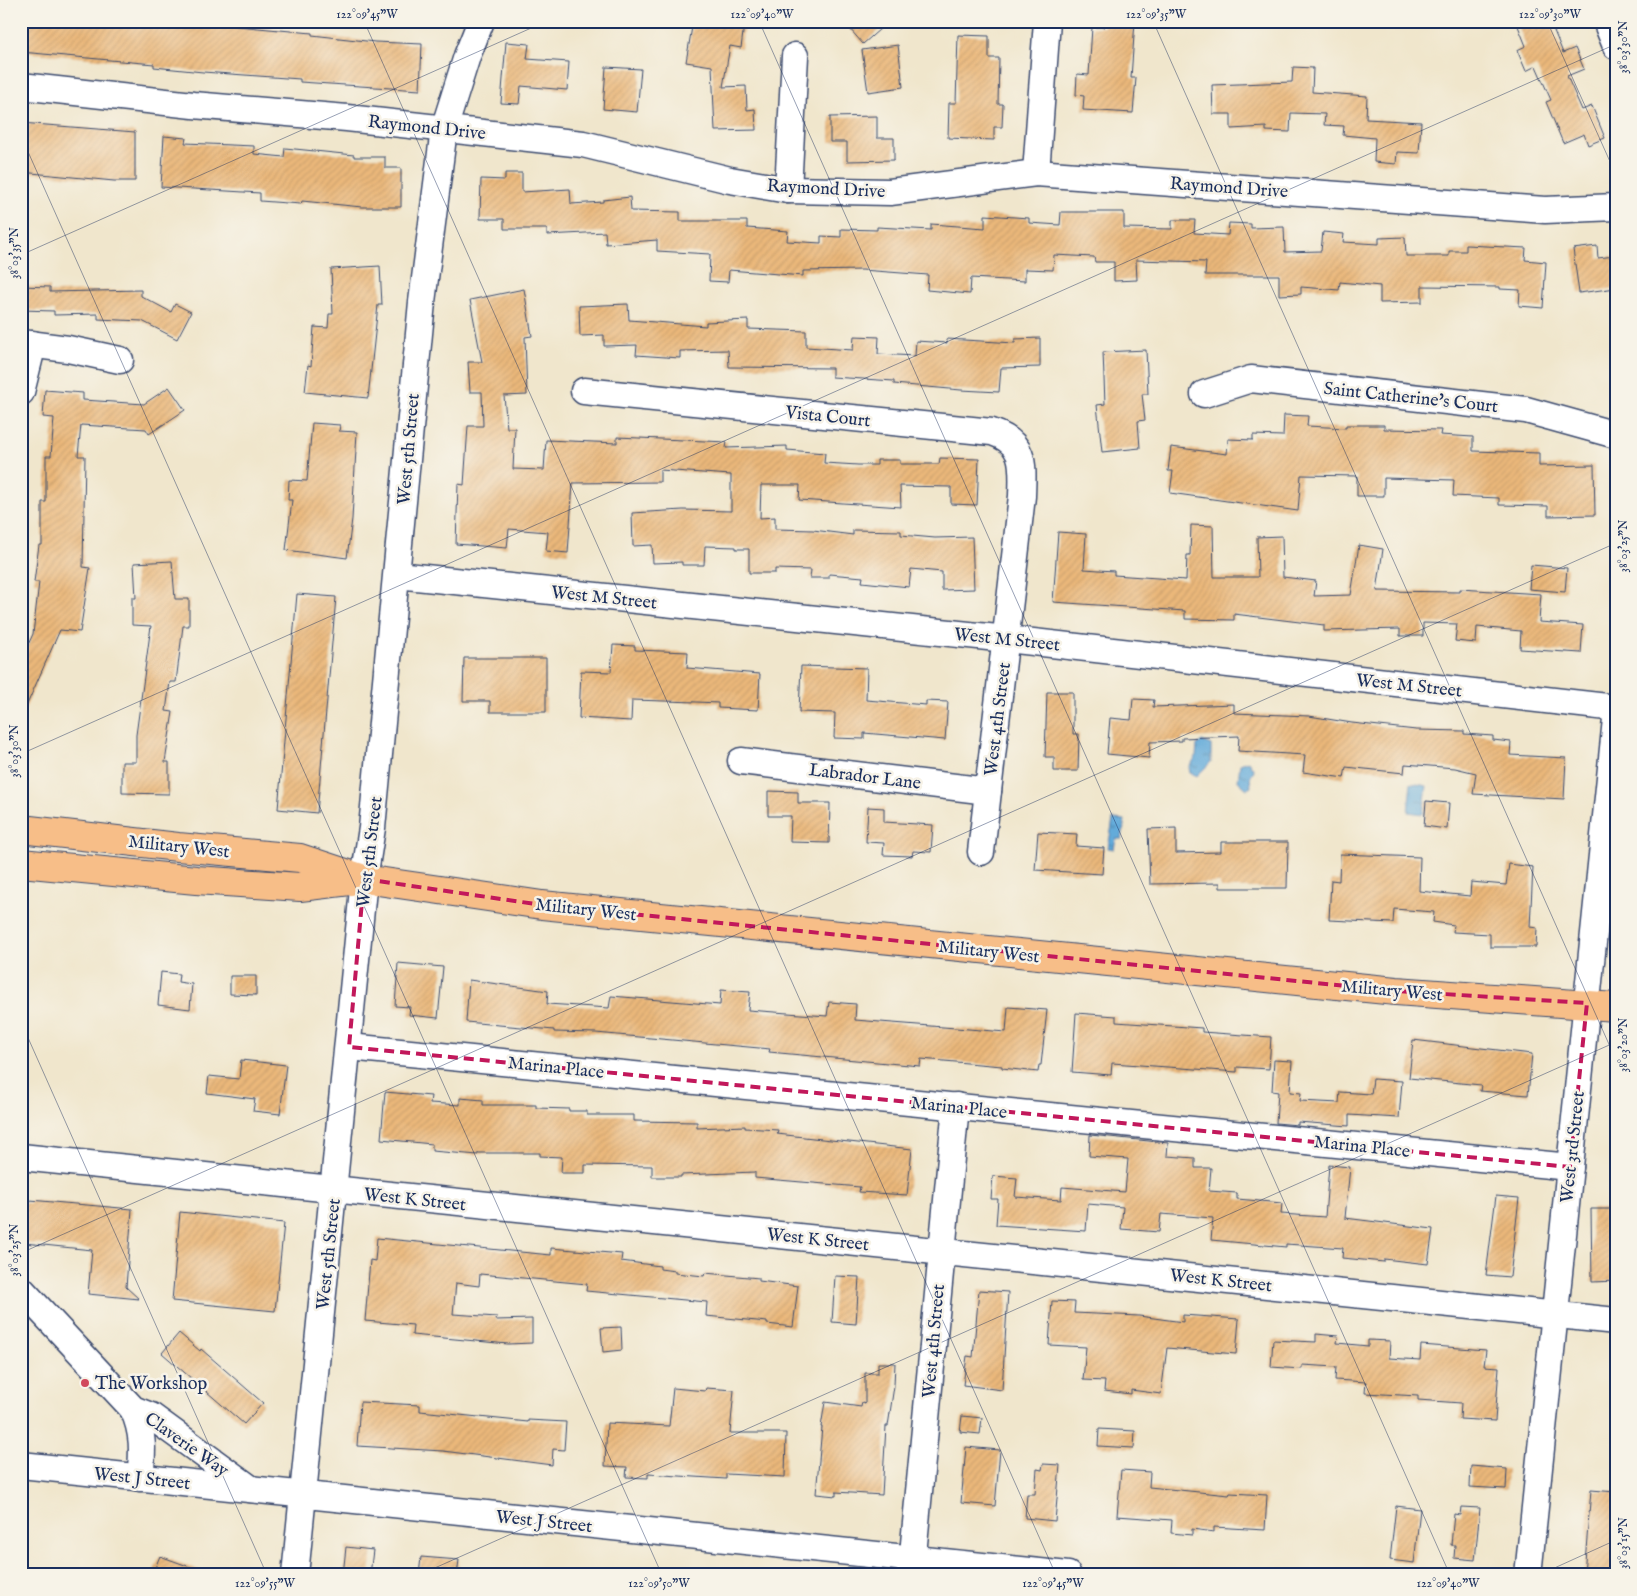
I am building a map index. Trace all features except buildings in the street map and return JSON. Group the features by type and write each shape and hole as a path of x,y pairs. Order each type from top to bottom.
{"main road":[{"name":"Military West","path":"21,829 178,847 300,858 364,879 542,905 1386,990 1616,1007"},
{"name":"Military West","path":"21,863 196,880 300,887 364,879"}],"street":[{"name":"West 5th Street","path":"295,1575 349,1047 364,879 372,828 422,302 444,129 467,56 481,21"},
{"path":"1036,172 1047,21"},
{"path":"1606,21 1616,46"},
{"path":"788,190 795,56"},
{"name":"Raymond Drive","path":"31,87 583,144 730,180 788,190 890,192 1036,172 1545,210 1616,207"},
{"path":"21,392 27,344 68,348 120,360"},
{"name":"Saint Catherine's Court","path":"1204,394 1251,379 1526,410 1616,435"},
{"name":"Vista Court","path":"584,391 992,432 1006,437 1017,446 1023,475 1022,496"},
{"name":"West 4th Street","path":"981,852 1022,496"},
{"name":"West M Street","path":"397,575 1007,639 1616,708"},
{"name":"West 3rd Street","path":"1528,1575 1616,719"},
{"name":"Labrador Lane","path":"741,761 988,791"},
{"name":"Marina Place","path":"349,1047 1570,1167"},
{"name":"West 4th Street","path":"911,1567 956,1106"},
{"name":"West K Street","path":"21,1157 1616,1321"},
{"name":"Claverie Way","path":"25,1296 133,1409 151,1416 252,1489"},
{"path":"133,1409 142,1434 143,1450 140,1478"},
{"name":"West J Street","path":"21,1465 252,1489 911,1567 1068,1575"}],"highlighted area":[{"path":"364,879 542,905 1396,991 1587,1003 1570,1167 349,1047"}],"water":[{"path":"1202,741 1211,745 1211,762 1197,776 1190,773 1189,767 1196,757 1197,745"},
{"path":"1248,761 1254,770 1250,778 1251,787 1247,789 1238,781 1240,764"},
{"path":"1411,783 1427,786 1423,814 1408,812"},
{"path":"1113,819 1125,820 1122,839 1116,839 1114,849 1108,848"}],"place":[{"name":"The Workshop","path":"85,1383"}]}
